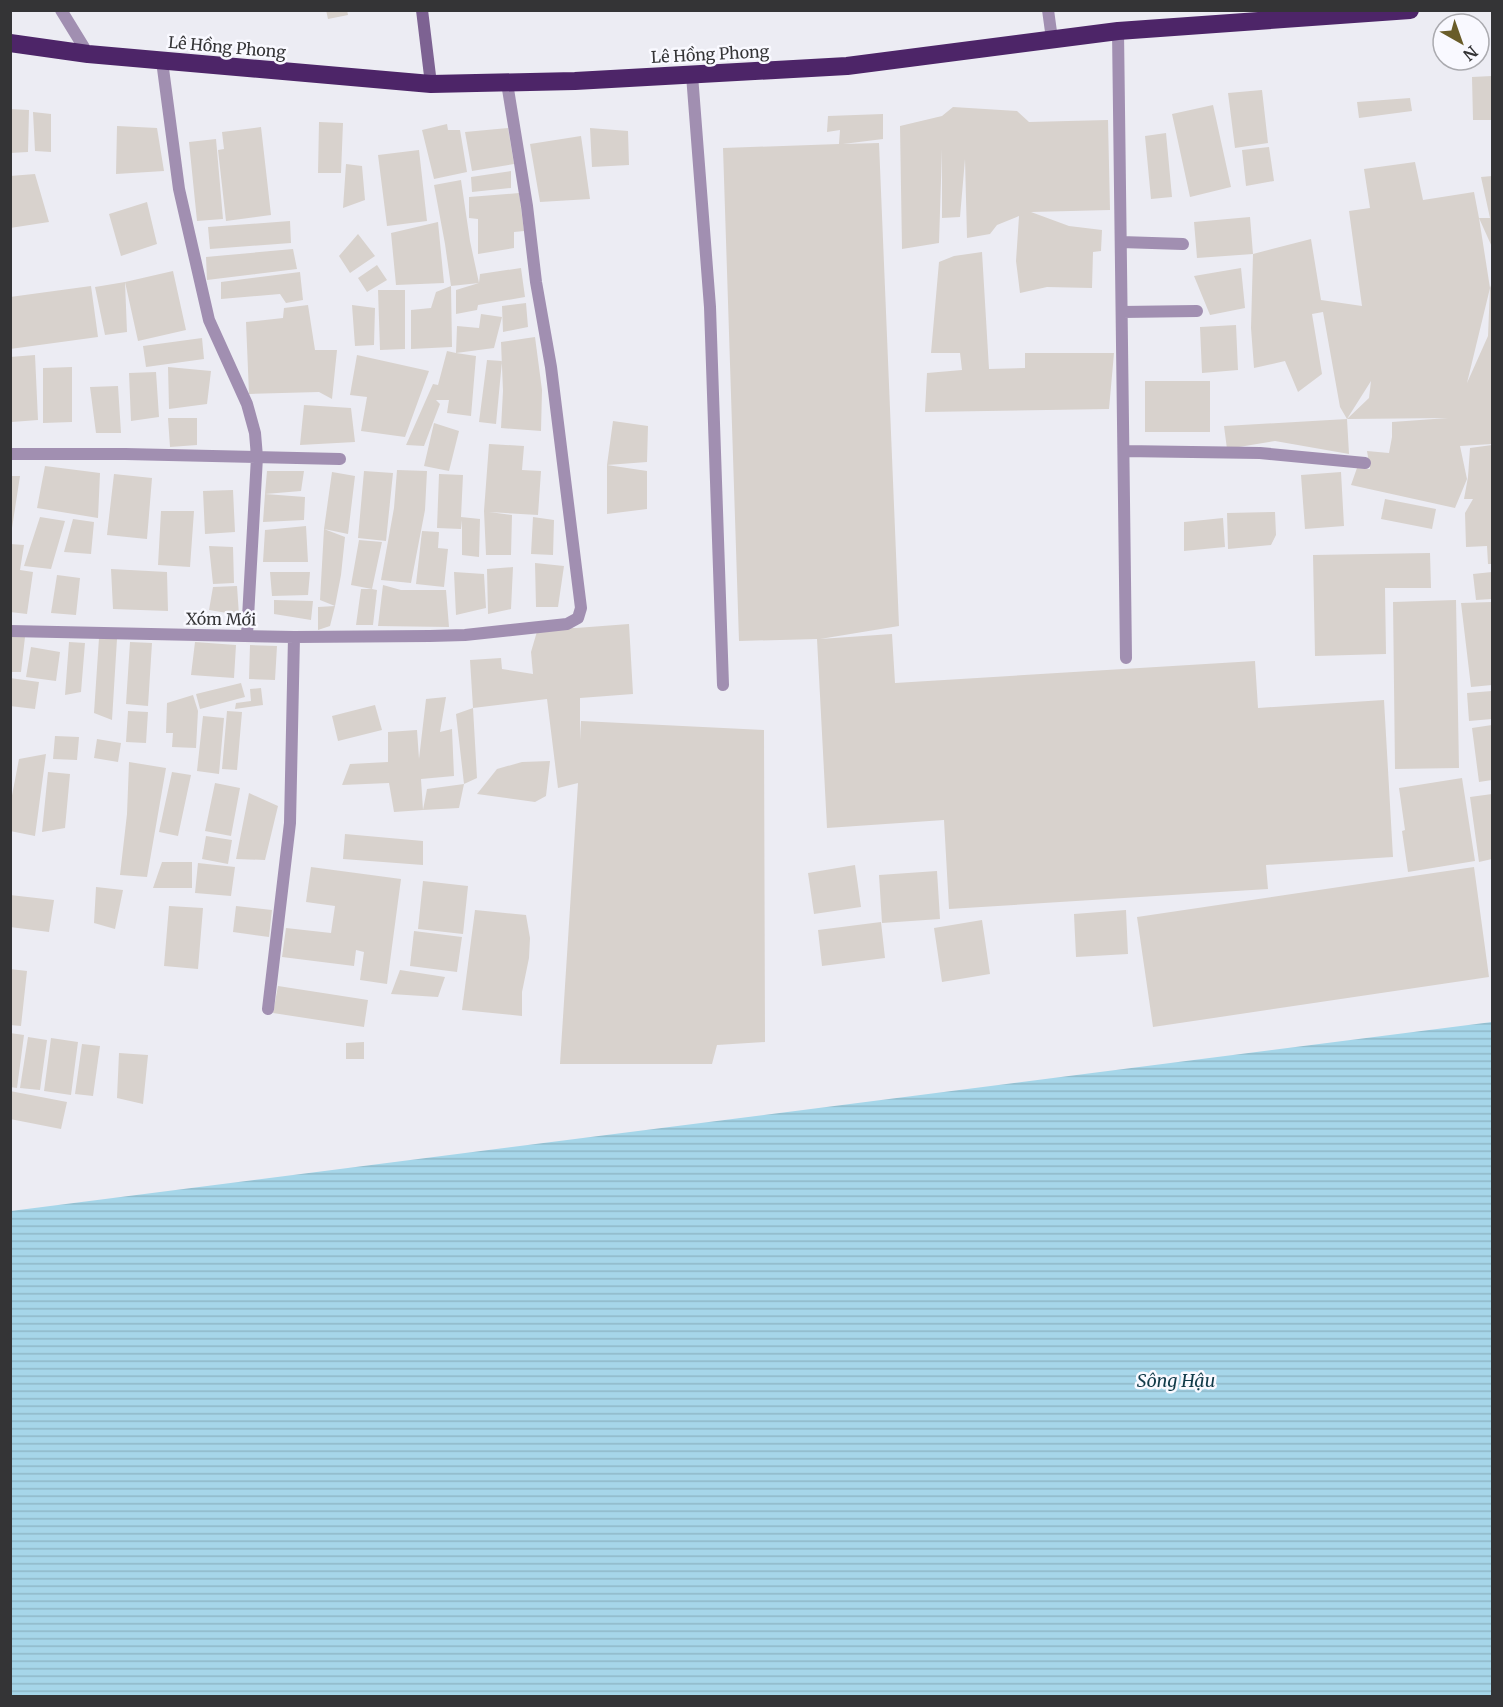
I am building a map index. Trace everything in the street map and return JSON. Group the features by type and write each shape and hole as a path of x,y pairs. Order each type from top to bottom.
{"highway":[{"name":"Lê Hồng Phong","path":"10,43 88,54 431,84 507,83 847,66 1118,31 1311,14 1410,10"}],"street":[{"path":"62,10 88,54"},
{"path":"422,10 431,84"},
{"path":"1048,10 1052,39"},
{"path":"1118,31 1126,658"},
{"path":"162,61 179,189 209,320 247,404 255,433 257,457 248,635"},
{"path":"692,75 710,307 723,685"},
{"name":"Xóm Mới","path":"10,631 294,637 430,636 465,635 567,624 578,618 581,608 551,367 536,282 527,206 507,83"},
{"path":"1121,242 1183,244"},
{"path":"1122,312 1197,311"},
{"path":"1124,451 1260,453 1365,463"},
{"path":"10,454 125,453 340,459"},
{"path":"268,1009 290,823 294,637"}],"water":[{"name":"Sông Hậu","path":"1492,1022 1492,1696 11,1696 11,1211"}],"building":[{"path":"326,10 347,10 348,15 328,19"},
{"path":"1492,76 1492,120 1473,120 1472,77"},
{"path":"1262,90 1268,143 1235,148 1228,93"},
{"path":"1410,98 1412,111 1359,118 1357,102"},
{"path":"1213,105 1231,187 1190,197 1172,114"},
{"path":"953,107 1017,111 1029,122 1108,120 1110,210 1031,212 1069,226 1102,230 1101,251 1093,252 1092,288 1047,287 1020,293 1016,261 1019,216 997,225 990,234 967,238 965,159 960,217 942,218 942,149 939,243 902,249 900,126 942,116"},
{"path":"10,109 29,110 28,152 10,153"},
{"path":"33,112 51,114 51,152 35,151"},
{"path":"883,114 883,139 843,144 879,143 899,626 820,639 892,634 895,683 1255,661 1258,708 1384,700 1393,857 1266,865 1268,889 949,909 944,820 827,828 817,639 739,641 723,148 839,144 840,130 827,132 828,116"},
{"path":"319,122 343,123 341,173 318,173"},
{"path":"447,124 448,130 460,130 467,172 434,179 422,130"},
{"path":"117,126 157,128 164,171 116,174"},
{"path":"261,127 271,215 226,221 218,150 224,149 222,132"},
{"path":"508,128 514,164 472,171 465,132"},
{"path":"590,128 628,131 629,165 592,167"},
{"path":"1166,133 1172,197 1151,199 1145,136"},
{"path":"581,136 590,199 540,202 530,144"},
{"path":"216,139 223,219 197,221 189,142"},
{"path":"1269,147 1274,181 1246,186 1242,150"},
{"path":"419,150 427,221 387,226 378,155"},
{"path":"1415,162 1423,200 1474,192 1490,288 1492,282 1492,444 1460,446 1467,479 1455,508 1351,485 1357,468 1370,469 1367,451 1389,453 1392,422 1448,418 1347,419 1340,407 1323,312 1312,314 1322,374 1298,392 1285,361 1254,368 1251,328 1253,254 1311,239 1321,300 1362,306 1349,211 1370,208 1364,169","holes":["1490,288 1488,336 1467,383","1371,381 1369,398 1347,419"]},
{"path":"346,164 362,166 365,200 343,208"},
{"path":"511,171 511,188 472,192 471,177"},
{"path":"35,174 49,222 10,228 10,176"},
{"path":"1492,176 1492,247 1479,218 1490,218 1481,177"},
{"path":"461,180 479,283 451,286 434,185"},
{"path":"519,193 524,231 514,232 514,248 478,254 478,219 469,218 469,197"},
{"path":"147,202 157,244 121,256 109,214"},
{"path":"1250,217 1253,254 1197,258 1194,222"},
{"path":"290,221 291,243 210,249 208,227"},
{"path":"438,222 444,283 396,285 391,233"},
{"path":"358,234 375,256 350,273 339,256"},
{"path":"293,249 297,269 207,280 206,257"},
{"path":"982,252 989,369 1025,368 1025,353 1114,353 1109,409 925,412 927,373 962,370 960,353 931,353 939,262 954,256"},
{"path":"377,265 387,280 367,292 358,278"},
{"path":"521,268 525,297 478,305 477,310 456,314 456,290 479,283 480,274"},
{"path":"1241,268 1245,308 1210,315 1194,276"},
{"path":"173,271 186,330 138,341 125,282"},
{"path":"300,272 303,300 286,303 280,294 221,299 221,282"},
{"path":"125,282 127,332 105,335 95,287"},
{"path":"91,286 98,337 10,349 10,297"},
{"path":"451,286 452,347 411,349 411,310 431,308 436,292"},
{"path":"378,290 405,290 405,349 380,350"},
{"path":"526,303 528,327 503,332 502,306"},
{"path":"308,305 315,350 337,350 332,399 319,392 249,394 246,322 283,318 284,308"},
{"path":"352,305 375,308 374,345 355,346"},
{"path":"481,314 502,317 494,348 456,353 457,326 479,328"},
{"path":"1236,325 1238,370 1202,373 1200,327"},
{"path":"535,337 542,390 541,431 501,428 503,391 501,342"},
{"path":"202,338 204,359 146,367 143,346"},
{"path":"447,351 476,356 471,416 447,413 449,400 436,400 440,404 424,446 406,445 433,384 438,385"},
{"path":"35,355 38,420 12,422 10,357"},
{"path":"357,355 429,371 405,437 361,431 367,397 350,395"},
{"path":"487,360 502,361 496,424 479,422"},
{"path":"72,367 72,422 43,423 43,368"},
{"path":"168,367 211,371 207,404 169,409"},
{"path":"156,372 159,417 131,421 129,373"},
{"path":"1145,381 1210,381 1210,432 1145,432"},
{"path":"118,386 121,433 96,433 90,387"},
{"path":"304,405 351,408 355,442 300,445"},
{"path":"168,418 197,418 197,445 170,447"},
{"path":"1347,419 1349,454 1275,441 1227,449 1224,426"},
{"path":"613,421 648,426 647,462 607,465"},
{"path":"434,423 459,431 449,471 424,466"},
{"path":"489,444 524,446 522,470 541,471 538,515 489,512 512,515 511,555 486,555 484,511"},
{"path":"1492,445 1492,564 1488,564 1487,546 1466,547 1465,513 1473,499 1464,499 1470,448"},
{"path":"607,465 647,471 647,509 607,514"},
{"path":"45,466 100,473 98,518 37,508"},
{"path":"397,470 427,471 425,510 411,583 381,580 394,508"},
{"path":"267,471 304,471 301,491 265,494"},
{"path":"364,471 393,473 386,541 358,538"},
{"path":"332,472 355,476 348,534 324,529"},
{"path":"1341,472 1344,526 1305,529 1301,475"},
{"path":"114,474 152,478 147,539 107,535"},
{"path":"439,474 463,475 461,517 480,519 479,557 462,555 462,520 461,529 437,528"},
{"path":"10,476 20,476 12,528 10,528"},
{"path":"233,490 235,532 205,534 203,491"},
{"path":"265,494 305,497 304,520 263,522"},
{"path":"1385,499 1436,509 1432,529 1381,519"},
{"path":"161,511 194,511 190,567 158,565"},
{"path":"1275,512 1276,535 1271,545 1228,549 1227,513"},
{"path":"40,517 65,521 51,569 24,566"},
{"path":"533,517 554,520 553,555 531,554"},
{"path":"1223,518 1225,547 1184,551 1184,522"},
{"path":"73,519 94,522 91,554 64,552"},
{"path":"306,526 308,562 263,562 265,530"},
{"path":"324,529 345,537 335,606 320,600"},
{"path":"422,531 439,532 438,548 448,549 444,587 416,584"},
{"path":"359,540 382,542 372,589 351,585"},
{"path":"10,544 24,545 20,570 33,572 27,614 10,612"},
{"path":"209,546 233,547 234,583 213,584"},
{"path":"1430,553 1431,588 1385,588 1386,654 1315,656 1313,555"},
{"path":"535,563 564,566 558,607 536,607"},
{"path":"513,567 511,609 488,614 487,569"},
{"path":"111,569 167,572 168,611 113,609"},
{"path":"270,572 310,572 308,595 272,596"},
{"path":"454,572 484,574 486,608 456,615"},
{"path":"1492,572 1492,599 1476,600 1473,574"},
{"path":"57,575 80,578 76,615 51,613"},
{"path":"383,585 401,590 446,590 449,627 378,626"},
{"path":"237,586 239,615 209,610 213,587"},
{"path":"361,589 377,590 373,625 356,625"},
{"path":"274,600 313,601 311,620 274,614"},
{"path":"1456,600 1459,768 1395,769 1393,602"},
{"path":"1492,602 1492,685 1471,687 1461,603"},
{"path":"335,606 330,626 318,630 318,607"},
{"path":"629,624 633,694 580,698 580,740 581,721 764,730 765,1042 717,1045 712,1064 560,1064 578,783 558,788 547,699 473,708 470,660 501,658 502,669 533,674 531,652 538,628"},
{"path":"10,636 25,637 21,672 10,672"},
{"path":"99,638 117,639 112,720 94,713"},
{"path":"69,642 85,643 81,692 65,695"},
{"path":"130,642 152,643 148,706 126,704"},
{"path":"195,642 236,645 234,678 191,675"},
{"path":"250,645 277,646 275,680 249,679"},
{"path":"31,647 60,652 56,681 26,677"},
{"path":"10,678 39,682 35,709 10,706"},
{"path":"241,683 245,697 200,709 196,694"},
{"path":"261,688 263,705 235,709 236,703 251,701 250,689"},
{"path":"1492,691 1492,719 1469,721 1467,693"},
{"path":"193,695 198,711 196,748 172,747 173,733 166,733 167,703"},
{"path":"446,697 440,732 452,729 454,776 421,779 423,810 394,812 389,783 342,785 350,764 388,762 388,732 417,730 419,759 426,699"},
{"path":"375,705 382,730 338,741 332,716"},
{"path":"473,708 477,778 464,784 456,714"},
{"path":"128,711 148,712 146,743 126,742"},
{"path":"227,711 242,712 237,770 222,769"},
{"path":"203,716 224,718 219,774 197,771"},
{"path":"1492,725 1492,780 1479,782 1472,728"},
{"path":"55,736 79,737 77,760 53,759"},
{"path":"97,739 121,743 118,762 94,758"},
{"path":"46,754 35,836 10,831 10,806 19,759"},
{"path":"550,761 546,796 535,802 477,794 497,769 522,762"},
{"path":"129,762 166,768 147,877 120,875 127,814"},
{"path":"48,772 70,774 65,828 42,832"},
{"path":"172,772 191,775 178,836 159,832"},
{"path":"1462,778 1475,861 1408,872 1399,788"},
{"path":"215,783 240,788 231,836 205,831"},
{"path":"464,784 459,808 423,810 427,789"},
{"path":"249,793 278,806 265,860 236,859"},
{"path":"1492,794 1492,859 1479,862 1470,797"},
{"path":"345,834 423,841 423,865 343,859"},
{"path":"206,836 232,840 228,864 202,859"},
{"path":"162,862 192,862 192,888 153,888"},
{"path":"198,863 235,867 231,896 195,893"},
{"path":"855,865 861,907 814,914 808,873"},
{"path":"311,867 401,879 387,984 360,980 364,952 356,950 354,966 282,957 286,928 331,933 335,906 306,902"},
{"path":"1474,867 1489,977 1153,1027 1137,917"},
{"path":"937,871 940,919 882,923 879,875"},
{"path":"423,881 468,886 463,934 418,929"},
{"path":"96,887 123,890 115,929 94,923"},
{"path":"10,895 54,900 49,932 10,927"},
{"path":"169,906 203,908 198,969 164,966"},
{"path":"236,906 272,910 269,937 233,932"},
{"path":"475,910 526,915 530,938 529,958 522,992 522,1016 462,1010"},
{"path":"1126,910 1128,954 1076,957 1074,914"},
{"path":"982,920 990,974 942,982 934,928"},
{"path":"881,922 885,958 822,966 818,930"},
{"path":"414,931 462,937 457,972 410,966"},
{"path":"10,969 27,971 21,1026 10,1025"},
{"path":"400,970 445,977 438,997 391,994"},
{"path":"278,986 368,1000 364,1027 273,1013"},
{"path":"10,1033 24,1035 17,1088 10,1087"},
{"path":"28,1037 47,1040 40,1090 20,1088"},
{"path":"51,1038 78,1042 71,1095 44,1091"},
{"path":"364,1042 364,1059 346,1059 346,1043"},
{"path":"82,1044 100,1046 93,1096 75,1094"},
{"path":"119,1053 148,1055 143,1104 117,1098"},
{"path":"10,1091 67,1102 61,1129 10,1119"}]}
